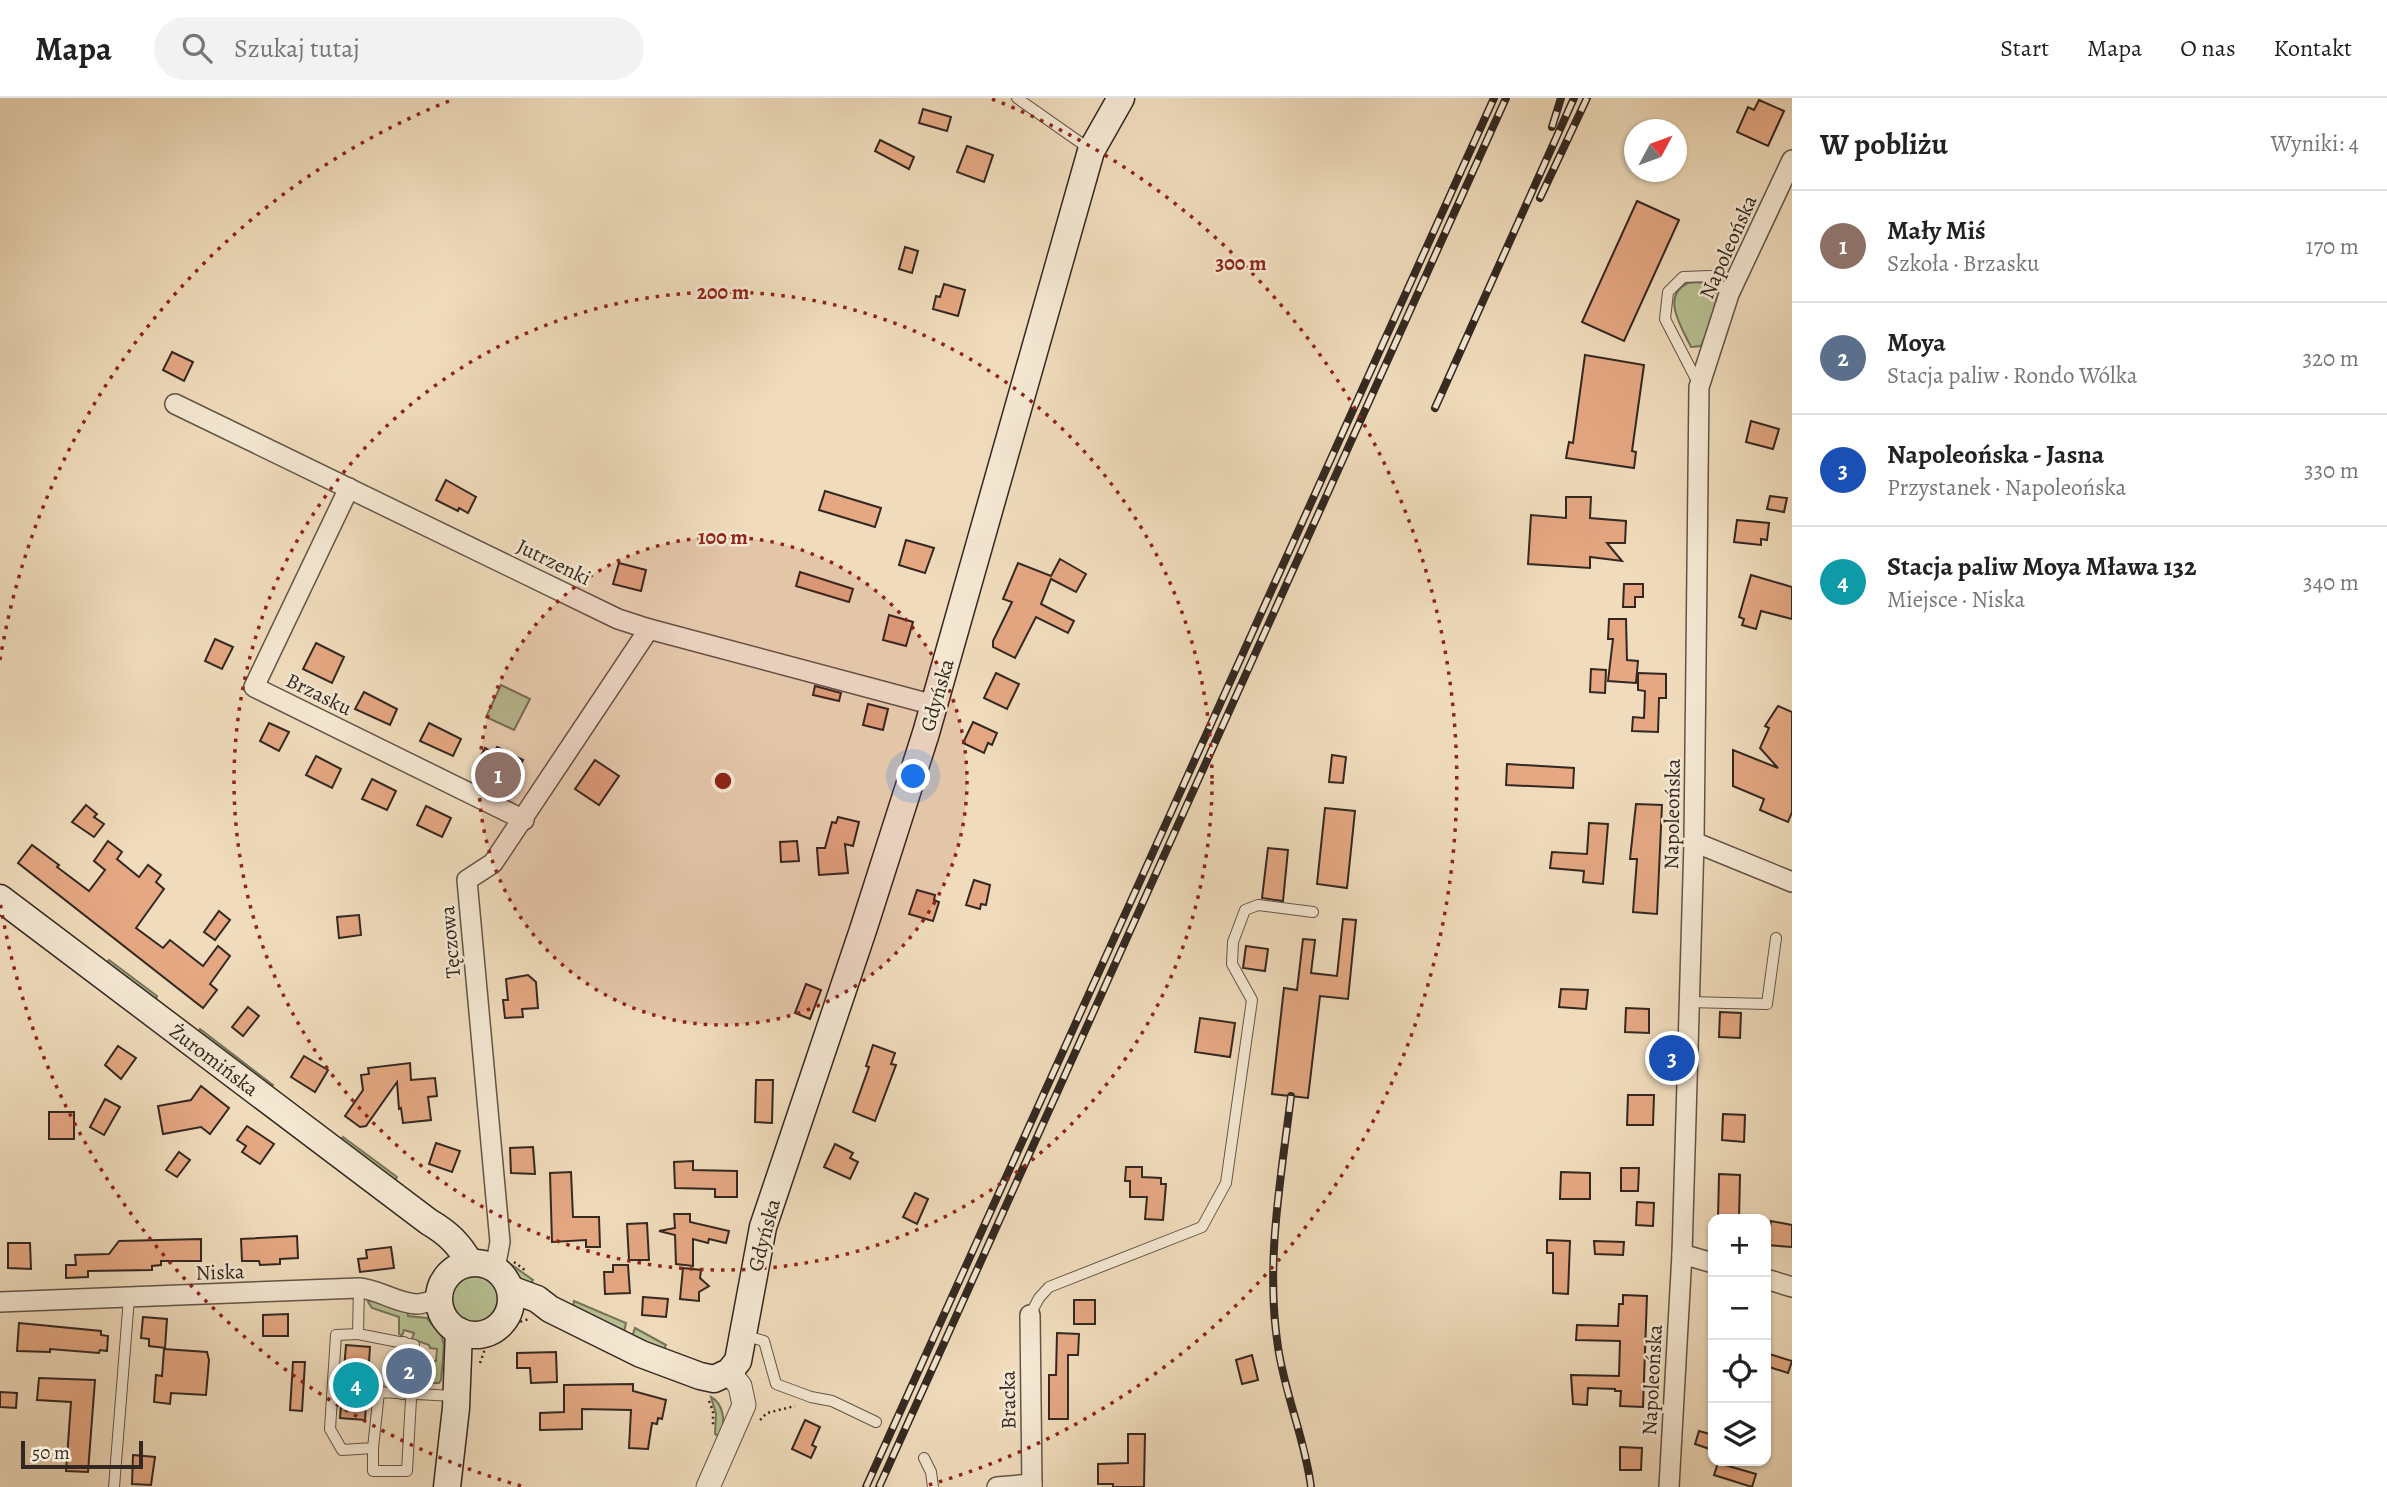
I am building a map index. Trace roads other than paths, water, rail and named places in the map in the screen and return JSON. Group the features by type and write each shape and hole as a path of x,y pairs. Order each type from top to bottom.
{"main road":[{"name":"Gdyńska","path":"717,1383 738,1361 764,1227 934,705 1091,151 1121,98"},
{"name":"Żuromińska","path":"0,898 442,1230 495,1275 537,1299 543,1315 717,1383"},
{"path":"495,1275 497,1327 468,1333 448,1323 441,1312 439,1299 442,1283 495,1275"},
{"path":"447,1487 468,1333"}],"street":[{"name":"Napoleońska","path":"1669,1487 1682,1254 1694,842 1699,387 1729,294 1792,160"},
{"name":"Jutrzenki","path":"175,404 618,619 934,705"},
{"name":"Brzasku","path":"349,488 254,687 524,820"},
{"name":"Tęczowa","path":"495,1275 500,1242 467,880 493,863 649,629"},
{"path":"1694,842 1792,882"},
{"path":"1682,1254 1708,1262"},
{"path":"1771,1281 1792,1287"},
{"name":"Niska","path":"0,1302 359,1288 418,1304 439,1299"},
{"name":"Bracka","path":"997,1487 1032,1486 1030,1315"},
{"path":"708,1487 746,1421 740,1385 717,1383"}],"lane":[{"path":"1017,98 1091,151"},
{"path":"1699,387 1665,319 1668,292 1683,277 1710,276 1729,294"},
{"path":"1030,1315 1049,1287 1202,1227 1226,1183 1252,1000 1232,964 1233,942 1245,910 1258,905 1313,912"},
{"path":"1689,1002 1767,1004 1776,938"},
{"path":"358,1334 359,1288"},
{"path":"114,1487 129,1298"},
{"path":"373,1448 342,1450 330,1429 336,1335 358,1334 414,1345 407,1394 407,1471 373,1471 379,1392 407,1394 457,1402"},
{"path":"742,1335 764,1341 776,1384 811,1397 832,1401 876,1422"},
{"path":"924,1458 931,1472 933,1487"}],"railway":[{"path":"866,1487 1494,98"},
{"path":"879,1487 1506,98"},
{"path":"1552,127 1561,98"},
{"path":"1435,408 1574,98"},
{"path":"1540,198 1587,98"},
{"path":"1291,1096 1276,1221 1274,1316 1281,1365 1311,1487"}],"place":[{"name":"Mały Miś","path":"498,775"},
{"name":"Napoleońska - Jasna","path":"1672,1058"},
{"name":"Moya","path":"409,1371"},
{"name":"Stacja paliw Moya Mława 132","path":"356,1385"}]}
